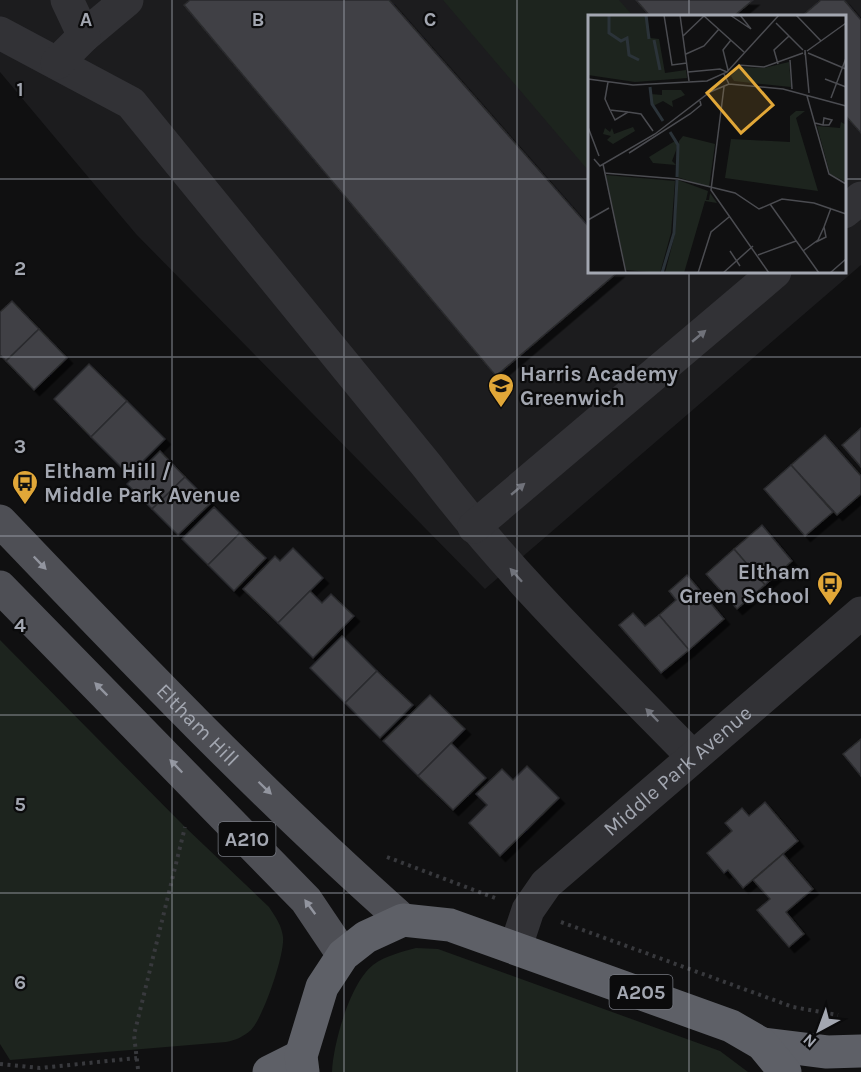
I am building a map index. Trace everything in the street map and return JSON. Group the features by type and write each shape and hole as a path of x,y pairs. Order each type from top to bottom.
{"highway":[{"name":"A205","path":"403,920 450,925 516,946 731,1026 762,1044 806,1051 861,1050"},
{"path":"269,1072 302,1064 322,987 344,955 366,937 403,920"},
{"name":"A205","path":"762,1044 784,1072"}],"main road":[{"name":"Eltham Hill","path":"0,521 207,733 358,880 403,920"},
{"name":"A210","path":"0,587 306,900 344,955"}],"street":[{"path":"66,0 84,36"},
{"path":"57,63 84,36 127,0"},
{"path":"0,33 131,103 428,467 474,527 531,592 693,757"},
{"path":"846,210 861,198"},
{"path":"474,527 774,273"},
{"name":"Middle Park Avenue","path":"516,946 528,910 546,884 861,613"}],"path":[{"path":"138,1069 134,1035 185,827"},
{"path":"379,853 498,899"},
{"path":"567,924 793,1007 840,1015"},
{"path":"0,1064 40,1068 137,1058"}],"shaded area":[{"name":"Harris Academy Greenwich","path":"0,0 861,0 861,265 485,589 136,234 0,72"},
{"path":"443,0 619,0 632,15 588,15 587,169"},
{"path":"0,640 185,827 269,907 276,918 283,937 277,971 256,1023 242,1036 226,1042 10,1060 0,1044"},
{"path":"416,948 438,949 720,1051 748,1072 332,1072 339,1031 357,985 373,965 393,955"}],"building":[{"path":"190,0 389,0 588,226 588,273 617,273 496,376 184,5"},
{"path":"636,0 753,0 735,15 649,15"},
{"path":"821,0 844,0 861,20 861,133 846,116 846,15 803,15"},
{"path":"12,301 39,329 6,361 0,355 0,312"},
{"path":"39,329 67,358 34,390 6,361"},
{"path":"89,364 127,401 91,437 54,399"},
{"path":"127,401 165,439 129,475 91,437"},
{"path":"861,428 861,467 842,445"},
{"path":"825,435 861,476 861,494 837,515 791,465"},
{"path":"160,451 185,477 152,509 127,484"},
{"path":"791,465 833,512 805,536 764,489"},
{"path":"185,477 211,503 178,535 152,509"},
{"path":"214,507 240,533 208,565 182,539"},
{"path":"762,525 792,561 765,585 734,549"},
{"path":"240,533 266,558 234,591 208,565"},
{"path":"293,548 323,578 278,623 243,589 275,556 280,561"},
{"path":"734,549 765,585 737,609 706,574"},
{"path":"687,575 724,619 689,650 659,615 676,600 669,591"},
{"path":"310,591 322,603 331,594 354,616 313,658 278,623"},
{"path":"633,613 645,626 659,615 689,650 661,673 619,625"},
{"path":"342,636 377,671 345,703 310,668"},
{"path":"377,671 413,705 380,738 345,703"},
{"path":"430,695 465,729 418,776 383,741"},
{"path":"861,739 861,776 843,754"},
{"path":"451,743 486,778 453,810 418,776"},
{"path":"527,766 559,798 500,856 469,823 487,805 476,794 502,769 513,780"},
{"path":"765,802 798,841 743,888 728,870 724,873 707,853 732,831 725,823 742,808 749,816"},
{"path":"783,854 813,889 786,912 804,934 789,947 757,910 770,899 753,880"}],"place":[{"name":"Harris Academy Greenwich","path":"501,409"},
{"name":"Eltham Hill / Middle Park Avenue","path":"25,506"},
{"name":"Eltham Green School","path":"830,607"}]}
